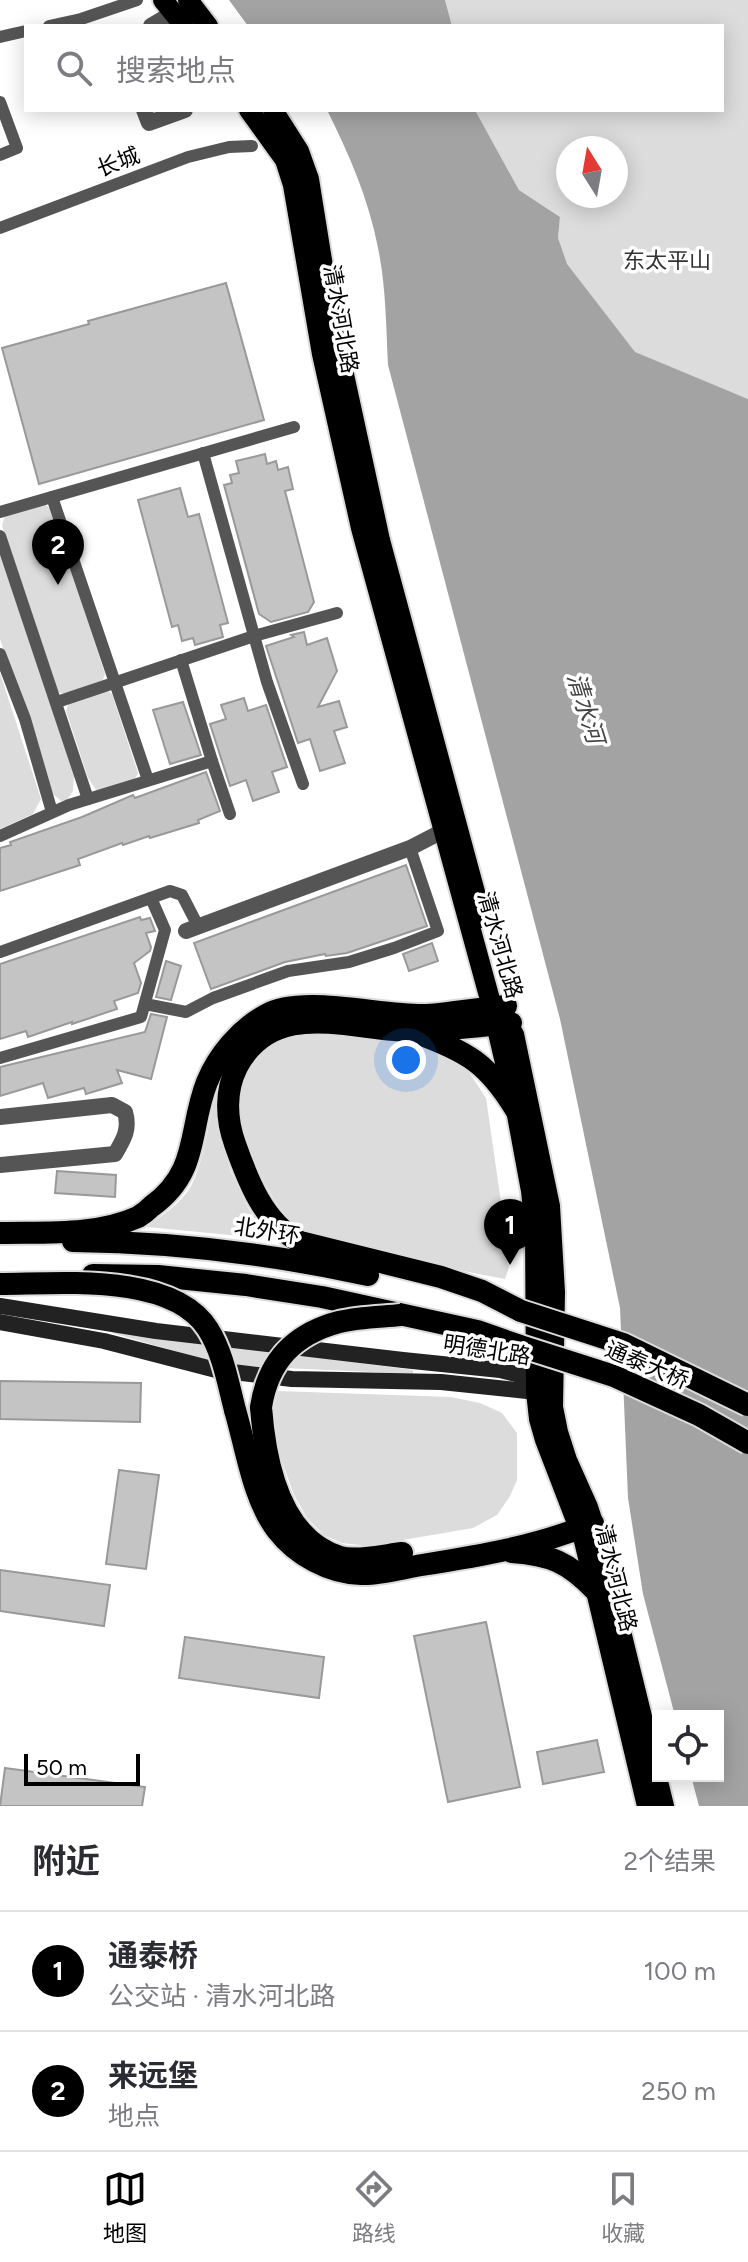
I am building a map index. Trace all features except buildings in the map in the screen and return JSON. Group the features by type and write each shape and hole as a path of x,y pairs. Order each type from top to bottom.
{"highway":[{"path":"0,1233 90,1230 139,1216 165,1197 188,1162 207,1083 224,1052 245,1029 267,1014 286,1006 312,1006 426,1015 501,1015"},
{"path":"412,1031 501,1015"},
{"path":"516,1110 500,1084 481,1065 449,1045 412,1031 314,1021 293,1024 264,1035 242,1057 227,1097 232,1135 252,1186 269,1215 285,1234 300,1242 441,1277 482,1291 521,1311"},
{"name":"北外环","path":"0,1241 95,1242 211,1249 330,1267 521,1311"},
{"path":"0,1274 158,1276 322,1297 401,1315"},
{"path":"0,1284 103,1284 145,1289 176,1301 197,1316 221,1355 261,1505 277,1530 299,1552 325,1566 361,1574 514,1552 555,1559 577,1571 595,1590"},
{"name":"通泰大桥","path":"521,1311 623,1344 748,1405"},
{"path":"401,1315 339,1322 309,1334 272,1367 261,1407 263,1438 283,1507 304,1535 318,1547 343,1558 481,1542 585,1520"},
{"name":"通泰大桥","path":"401,1315 477,1331 614,1376 699,1415 748,1443"},
{"path":"491,1554 585,1520"}],"main road":[{"path":"177,10 204,24"},
{"name":"清水河北路","path":"250,112 285,160 293,185 322,354 361,528 443,831 501,1015 535,1226 542,1385 553,1407 664,1806"},
{"name":"清水河北路","path":"274,112 299,151 309,179 330,310 380,540 545,1175 555,1292 542,1385"},
{"name":"明德北路","path":"0,1306 156,1331 500,1370 542,1385"},
{"name":"明德北路","path":"0,1322 104,1341 216,1370 292,1379 542,1385"},
{"name":"清水河北路","path":"585,1520 595,1590 647,1806"}],"street":[{"path":"58,24 137,0"},
{"path":"154,24 177,10"},
{"path":"0,37 24,31"},
{"path":"0,102 17,148 0,155"},
{"path":"145,112 149,123 179,112"},
{"name":"长城","path":"0,228 188,157 229,147 252,146"},
{"path":"0,512 294,427"},
{"path":"203,453 267,682 303,784"},
{"path":"52,497 148,780"},
{"path":"0,536 88,799"},
{"path":"57,702 254,636 337,613"},
{"path":"0,654 25,719 52,812"},
{"path":"181,660 230,814"},
{"path":"0,836 88,799 212,761"},
{"path":"0,952 170,891 182,895 192,929 410,848 443,831"},
{"path":"145,1004 186,1012 213,998 288,971 349,962 438,931 410,848"},
{"path":"0,1058 141,1017 165,930 151,898"},
{"path":"0,1117 112,1105 125,1112 128,1123 115,1154 0,1165"}],"green space":[{"name":"东太平山","path":"445,0 748,0 748,399 635,353 564,262 558,238 560,217 519,190 476,112 724,112 724,24 451,24"},
{"path":"44,504 51,509 105,674 103,680 65,694 58,692 2,526 5,515"},
{"path":"0,556 74,776 73,791 67,800 61,801 53,794 0,639"},
{"path":"0,673 41,799 33,814 0,829"},
{"path":"107,690 112,694 138,773 135,779 97,791 88,778 66,711 69,703"},
{"path":"329,1031 415,1039 442,1049 467,1069 486,1098 509,1267 505,1279 330,1241 304,1231 280,1208 260,1172 245,1132 239,1099 242,1081 246,1070 263,1048 290,1036"},
{"path":"216,1088 217,1128 231,1172 248,1208 273,1239 147,1227 186,1194 195,1178"},
{"path":"116,1331 413,1370 413,1374 246,1366 199,1358 112,1333"},
{"path":"278,1391 451,1397 480,1403 502,1413 517,1433 517,1480 497,1515 473,1528 368,1546 342,1543 324,1535 307,1518 294,1495 274,1439 273,1410"}],"water":[{"path":"229,0 445,0 451,24 247,24"},
{"name":"清水河","path":"328,112 476,112 519,190 560,217 558,238 567,264 635,352 748,399 748,1806 699,1806 693,1782 724,1782 724,1710 673,1710 643,1594 628,1498 620,1308 560,1019 388,365 381,262 357,178"}],"place":[{"name":"来远堡","path":"58,585"},
{"name":"通泰桥","path":"510,1265"}]}
